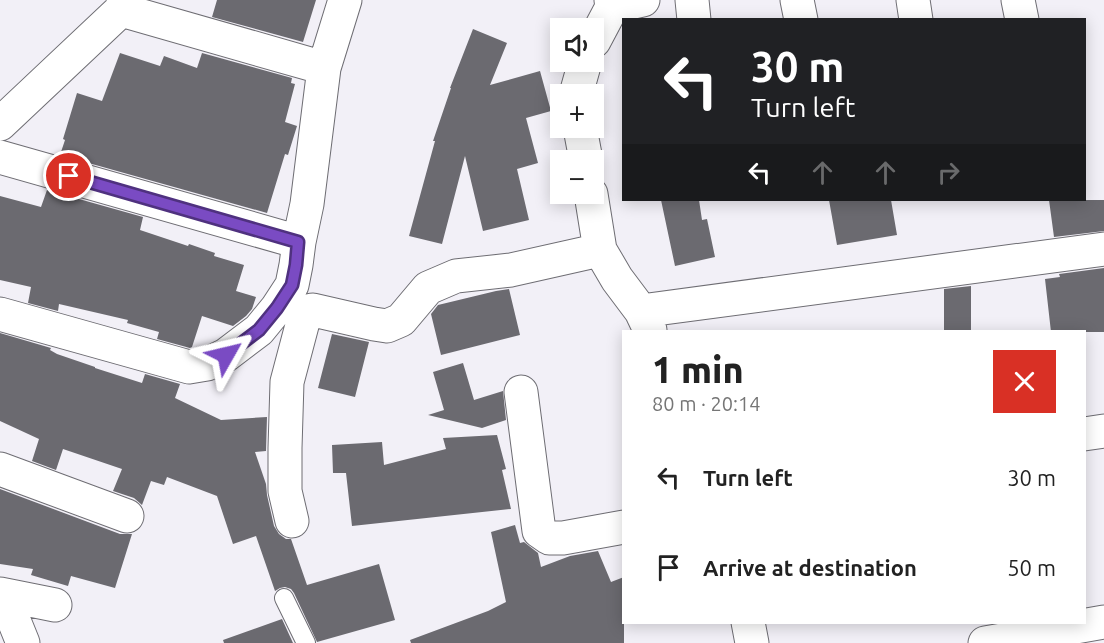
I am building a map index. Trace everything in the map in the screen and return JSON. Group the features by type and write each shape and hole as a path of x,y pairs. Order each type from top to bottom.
{"street":[{"path":"0,314 189,367 207,364 226,355 259,330 292,285 298,242 307,204 324,68 345,0"},
{"path":"692,0 694,18"},
{"path":"797,0 801,18"},
{"path":"913,0 916,18"},
{"path":"1018,0 1022,18"},
{"path":"604,27 622,2"},
{"path":"0,124 122,5 324,68"},
{"path":"0,157 298,242"},
{"path":"593,204 600,250 646,321 1104,249"},
{"path":"292,520 285,491 287,382 305,314 308,311 313,310 387,326 401,320 428,288 456,276 511,270 600,250"},
{"path":"521,392 539,531 549,538 563,538 622,527"},
{"path":"1086,434 1104,431"},
{"path":"0,469 127,516"},
{"path":"2,595 55,605"},
{"path":"2,595 23,643"},
{"path":"985,643 1104,622"},
{"path":"748,624 752,643"}],"lane":[{"path":"284,598 306,643"}],"building":[{"path":"217,0 316,0 303,42 212,17"},
{"path":"473,29 507,43 490,85 540,71 550,111 526,118 538,163 517,169 529,220 483,231 465,156 442,244 409,236 435,141 433,141 450,88"},
{"path":"120,53 160,66 164,56 197,68 202,53 292,78 291,83 295,84 285,122 297,126 288,155 285,154 267,213 60,155 77,93 102,101"},
{"path":"47,190 143,217 140,230 188,246 189,244 215,253 214,256 244,265 236,291 256,297 252,309 233,326 202,316 190,348 157,339 159,332 127,323 128,320 59,304 58,311 28,303 31,287 0,280 0,196 41,207"},
{"path":"1104,200 1104,231 1054,237 1049,201"},
{"path":"661,201 699,201 702,220 707,219 715,257 675,266"},
{"path":"829,201 891,201 897,235 837,245"},
{"path":"1104,268 1104,332 1051,330 1045,279 1060,277 1059,274"},
{"path":"971,286 971,330 944,330 944,289"},
{"path":"509,289 520,335 441,355 431,314 438,305"},
{"path":"0,333 51,348 50,350 57,354 142,383 145,374 180,384 175,398 221,420 267,417 266,451 255,452 266,484 274,526 279,534 286,539 291,539 307,585 379,564 395,620 317,642 291,589 285,587 275,591 256,536 233,544 217,496 167,477 164,485 151,481 142,505 134,498 113,491 122,469 63,449 56,470 32,461 39,439 0,421"},
{"path":"332,334 369,342 355,397 318,388"},
{"path":"463,363 474,400 503,391 506,420 482,428 428,415 444,410 433,372"},
{"path":"497,435 506,469 502,470 511,509 352,526 346,473 333,473 332,445 382,442 384,465 446,449 443,438"},
{"path":"0,489 120,534 132,534 115,588 71,576 68,586 31,575 33,569 0,564"},
{"path":"515,525 520,543 524,542 538,553 541,567 570,556 598,551 611,582 622,578 624,643 411,643 410,640 506,602 491,532"},
{"path":"282,619 293,643 224,643 223,640"}],"route":[{"path":"69,176 298,242 292,285 259,330 226,355"}]}
